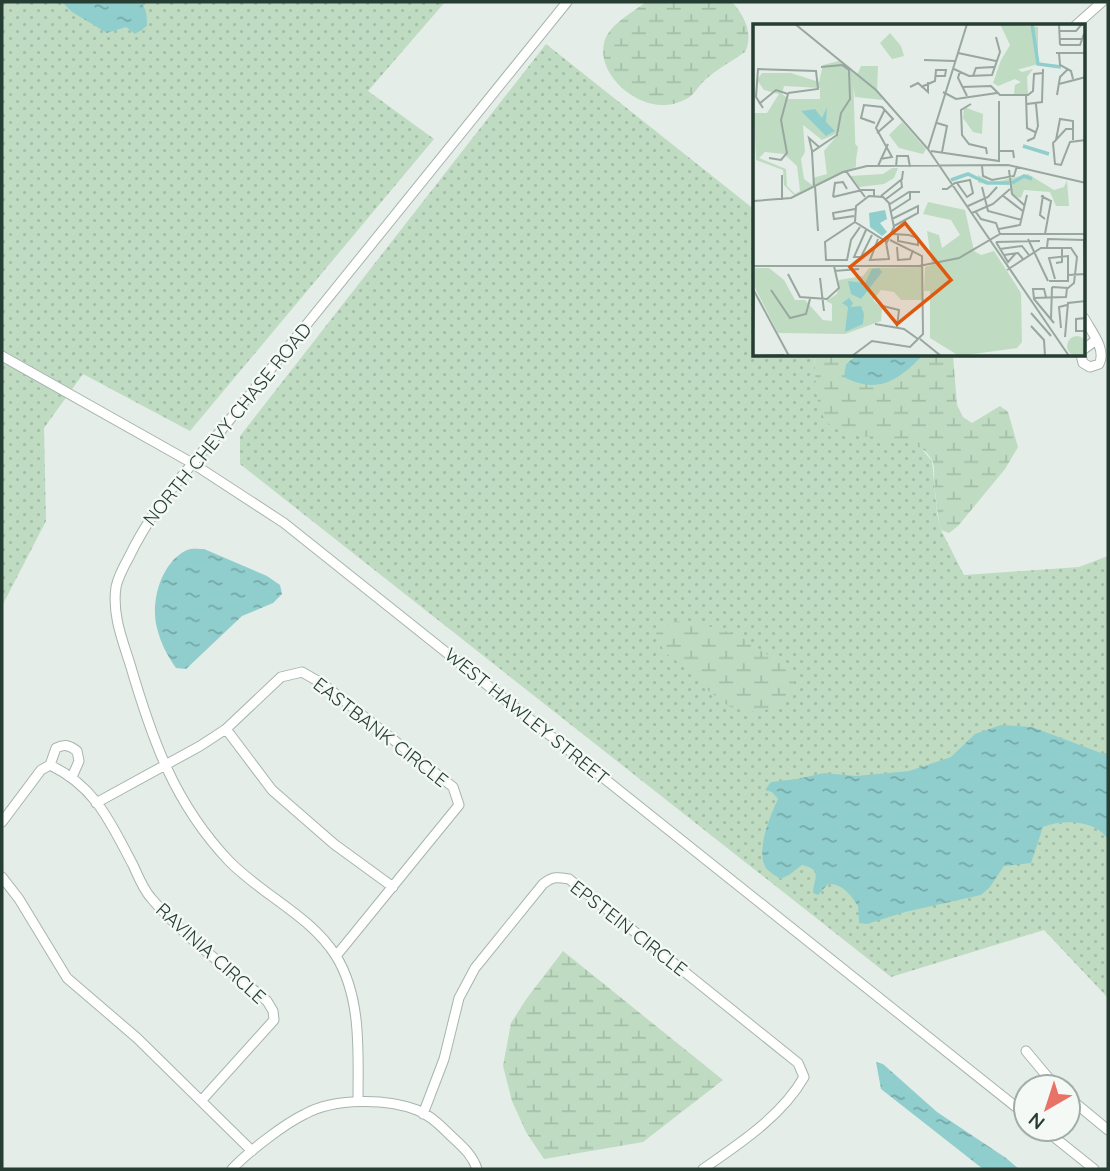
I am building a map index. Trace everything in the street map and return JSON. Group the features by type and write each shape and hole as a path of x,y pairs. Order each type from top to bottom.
{"street":[{"name":"NORTH CHEVY CHASE ROAD","path":"358,1101 358,1055 353,999 346,975 321,936 232,863 200,829 164,765 147,723 115,614 117,585 140,533 192,463 567,2"},
{"path":"1077,24 1102,2"},
{"path":"1082,357 1086,365 1093,367 1100,364 1103,354 1086,322"},
{"path":"1086,348 1096,340"},
{"name":"WEST HAWLEY STREET","path":"2,356 192,463 256,504 326,555 1012,1104"},
{"name":"EASTBANK CIRCLE","path":"96,803 226,729 281,677 302,672 323,684 453,787 459,805 336,956"},
{"path":"226,729 272,790 334,844 393,887"},
{"path":"2,822 41,770 50,765 56,748 63,745 77,751 79,761 72,777"},
{"name":"RAVINIA CIRCLE","path":"50,765 81,784 107,816 148,895 167,916 267,1001 273,1011 274,1020 201,1101"},
{"path":"2,877 19,899 67,978 137,1038 252,1151"},
{"name":"EPSTEIN CIRCLE","path":"423,1114 444,1059 459,998 474,970 543,884 551,877 558,877 570,880 798,1063 804,1077 797,1090 751,1136 703,1169"},
{"path":"1026,1051 1044,1073"},
{"path":"232,1169 252,1151 305,1114 329,1105 358,1101 396,1105 436,1121 474,1158 477,1169"},
{"path":"1082,1109 1108,1130"},
{"path":"1062,1143 1094,1169"}],"green space":[{"path":"2,2 445,2 368,91 434,139 190,431 83,374 44,428 46,521 2,606"},
{"path":"646,2 732,2 748,32 745,52 710,76 684,100 665,105 642,101 621,87 612,77 603,55 604,43 610,31"},
{"path":"546,44 753,208 753,357 814,357 817,396 920,447 932,461 941,530 964,575 1079,567 1108,556 1108,998 1044,930 891,977 240,464 240,436"},
{"path":"814,357 855,357 846,364 906,357 953,357 957,405 963,417 972,423 1000,406 1008,412 1018,447 1005,469 958,526 949,533 941,530 934,468 932,460 923,449 910,443 843,432 830,425 822,414"},
{"path":"675,621 712,627 740,636 794,672 794,690 785,703 772,709 750,712 730,707 664,652 656,633"},
{"path":"563,951 723,1080 643,1142 544,1159 526,1132 512,1101 503,1066 511,1023"}],"water":[{"path":"62,2 140,2 147,16 147,26 135,34 126,27 107,33 72,12"},
{"path":"855,357 921,357 896,378 878,385 867,385 844,377 846,364"},
{"path":"189,549 204,549 267,576 280,585 282,594 273,603 242,616 186,669 176,668 157,628 157,595 164,573 178,556"},
{"path":"1001,725 1032,727 1101,753 1108,753 1108,840 1103,833 1088,825 1069,822 1051,824 1043,827 1031,863 1004,866 981,895 905,912 867,924 859,923 858,906 842,888 828,884 818,895 813,893 816,876 809,867 802,865 780,879 766,868 763,861 763,843 778,799 772,792 765,790 771,782 824,773 856,776 909,771 951,757 975,734"},
{"path":"876,1062 883,1064 937,1112 1019,1169 983,1169 881,1089"}]}
